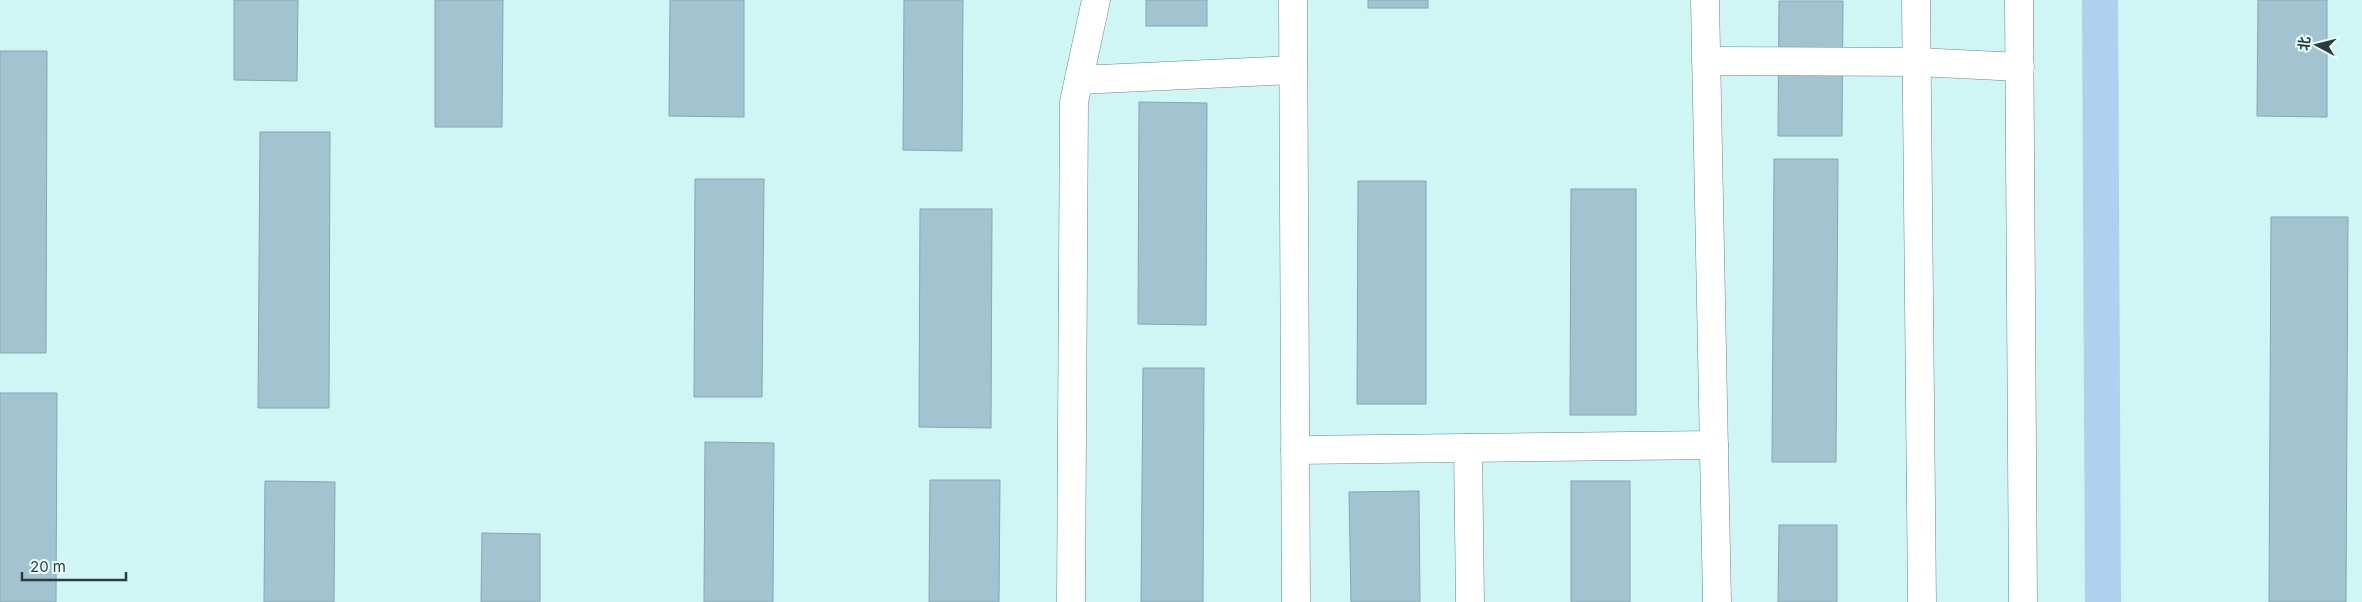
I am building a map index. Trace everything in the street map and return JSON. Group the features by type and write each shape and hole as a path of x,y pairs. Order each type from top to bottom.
{"street":[{"path":"1071,602 1074,102 1096,0"},
{"path":"1293,0 1296,602"},
{"path":"1705,0 1717,602"},
{"path":"1916,0 1922,602"},
{"path":"2019,0 2023,602"},
{"path":"1706,61 1917,62 2020,67"},
{"path":"1079,80 1293,70"},
{"path":"1295,450 1714,445"},
{"path":"1468,448 1470,602"}],"building":[{"path":"234,0 298,0 297,81 234,80"},
{"path":"435,0 503,0 502,127 435,127"},
{"path":"670,0 744,0 744,117 669,116"},
{"path":"904,0 963,0 962,151 903,150"},
{"path":"1146,0 1207,0 1207,26 1146,26"},
{"path":"1368,0 1428,0 1428,8 1368,8"},
{"path":"2258,0 2327,0 2327,117 2257,116"},
{"path":"1779,1 1843,1 1842,136 1778,136"},
{"path":"0,51 47,51 46,353 0,353"},
{"path":"1139,102 1207,103 1206,325 1138,324"},
{"path":"260,132 330,132 329,408 258,408"},
{"path":"1774,159 1838,159 1836,462 1772,462"},
{"path":"695,179 764,179 762,397 694,397"},
{"path":"1358,181 1426,181 1426,404 1357,404"},
{"path":"1571,189 1636,189 1636,415 1570,415"},
{"path":"920,209 992,209 991,428 919,427"},
{"path":"2271,217 2348,217 2346,602 2269,602"},
{"path":"1143,368 1204,368 1203,602 1141,602"},
{"path":"0,393 57,393 56,602 0,602"},
{"path":"705,442 774,443 773,602 704,602"},
{"path":"930,480 1000,480 999,602 929,602"},
{"path":"265,481 335,482 334,602 264,602"},
{"path":"1571,481 1630,481 1630,602 1571,602"},
{"path":"1419,491 1420,602 1351,602 1349,492"},
{"path":"1779,525 1837,525 1837,602 1778,602"},
{"path":"482,533 540,534 540,602 481,602"}],"waterway":[{"path":"2100,0 2103,602"}]}
